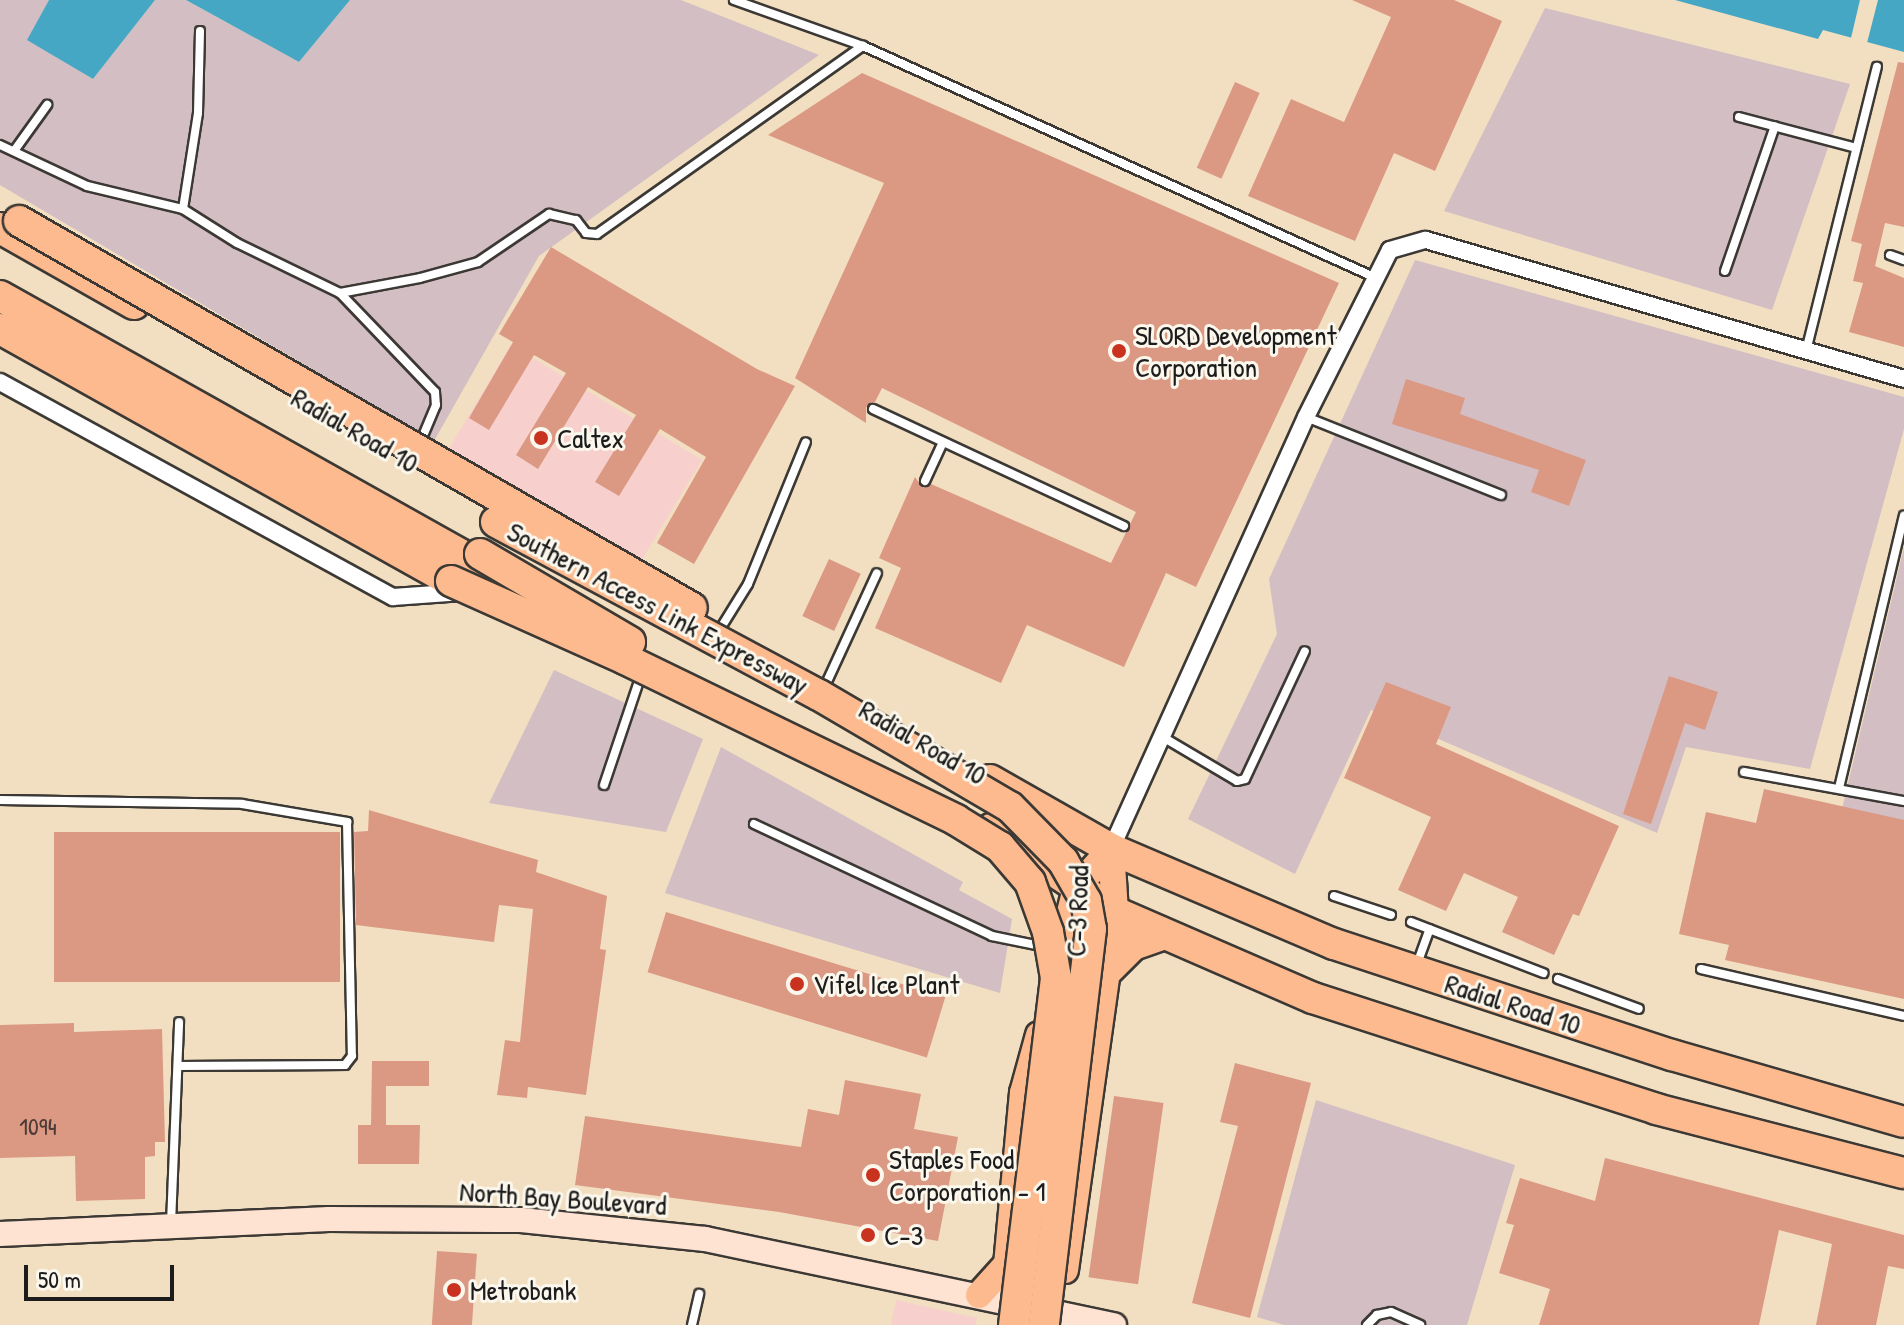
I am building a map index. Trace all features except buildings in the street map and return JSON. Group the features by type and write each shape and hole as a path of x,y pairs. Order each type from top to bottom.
{"highway":[{"name":"Radial Road 10","path":"6,220 412,462 722,626 822,690 1111,849 1215,897 1414,972 1904,1122"},
{"path":"6,220 659,585 1010,807 1054,850 1086,901 1091,929 1054,1321"},
{"name":"Radial Road 10","path":"0,296 521,588 1010,842 1115,912 1162,935 1313,998 1424,1036 1656,1109 1904,1173"},
{"path":"0,329 451,581 794,739 981,833 1014,862 1037,895 1056,978 999,1311"},
{"name":"Southern Access Link Expressway","path":"496,522 822,690"},
{"path":"521,588 552,538"},
{"name":"Southern Access Link Expressway","path":"480,554 794,739"},
{"path":"1010,842 1052,907 1062,948"},
{"path":"1106,972 1133,945 1162,935"}],"main road":[{"name":"C-3 Road","path":"999,1311 1007,1264 1023,1093 1076,888 1111,849"},
{"name":"C-3 Road","path":"1054,1321 1115,912 1111,849"},
{"name":"North Bay Boulevard","path":"0,1234 329,1219 521,1220 705,1239 999,1311 1054,1321 1114,1325"}],"street":[{"path":"1111,849 1306,417 1390,250 1426,240 1904,379"},
{"path":"0,382 393,597 521,588"}],"lane":[{"path":"734,0 863,46 1374,277"},
{"path":"183,209 198,113 200,31"},
{"path":"340,293 478,262 549,214 576,220 586,233 597,234 863,46"},
{"path":"1806,351 1877,67"},
{"path":"14,151 47,105"},
{"path":"1739,117 1856,148"},
{"path":"1725,271 1775,126"},
{"path":"0,145 87,186 183,209 237,243 340,293 435,392 436,405 412,462"},
{"path":"1890,255 1904,260"},
{"path":"873,409 1124,526"},
{"path":"1306,417 1501,495"},
{"path":"722,626 748,584 806,442"},
{"path":"925,481 943,442"},
{"path":"1839,788 1904,516"},
{"path":"822,690 877,573"},
{"path":"1161,735 1237,781 1245,779 1305,651"},
{"path":"604,785 649,654"},
{"path":"1744,772 1904,801"},
{"path":"0,800 242,804 347,822 352,1056 345,1065 181,1066"},
{"path":"754,824 992,936 1062,948"},
{"path":"1334,896 1391,915"},
{"path":"1411,922 1543,973"},
{"path":"1414,972 1430,929"},
{"path":"1701,969 1904,1016"},
{"path":"1558,979 1639,1009"},
{"path":"171,1228 181,1066 179,1022"},
{"path":"692,1325 699,1294"},
{"path":"1367,1325 1391,1312 1420,1325"}],"shaded area":[{"path":"0,0 49,0 28,40 93,79 155,0 186,0 299,62 350,0 681,0 819,55 539,256 434,441 0,185"},
{"path":"1545,8 1850,84 1772,310 1444,211"},
{"path":"1415,260 1904,397 1904,429 1810,769 1686,747 1657,833 1371,710 1295,874 1188,819 1277,634 1269,579"},
{"path":"511,345 702,460 633,576 441,461"},
{"path":"1904,547 1904,880 1829,864"},
{"path":"554,670 703,739 666,832 489,803"},
{"path":"721,747 963,882 959,890 1012,919 1000,993 665,893"},
{"path":"1316,1100 1515,1165 1467,1325 1284,1325 1257,1317"},
{"path":"896,1300 977,1318 976,1325 891,1325"}],"water":[{"path":"49,0 155,0 93,79 27,40"},
{"path":"186,0 350,0 299,62"},
{"path":"1675,0 1904,0 1904,52 1823,30 1818,39"}],"pier":[{"path":"1860,0 1878,0 1867,43 1851,38"}],"place":[{"name":"SLORD Development Corporation","path":"1119,351"},
{"name":"Caltex","path":"541,438"},
{"name":"Vifel Ice Plant","path":"797,984"},
{"name":"Staples Food Corporation - 1","path":"873,1175"},
{"name":"C-3","path":"868,1235"},
{"name":"Metrobank","path":"454,1290"}]}
